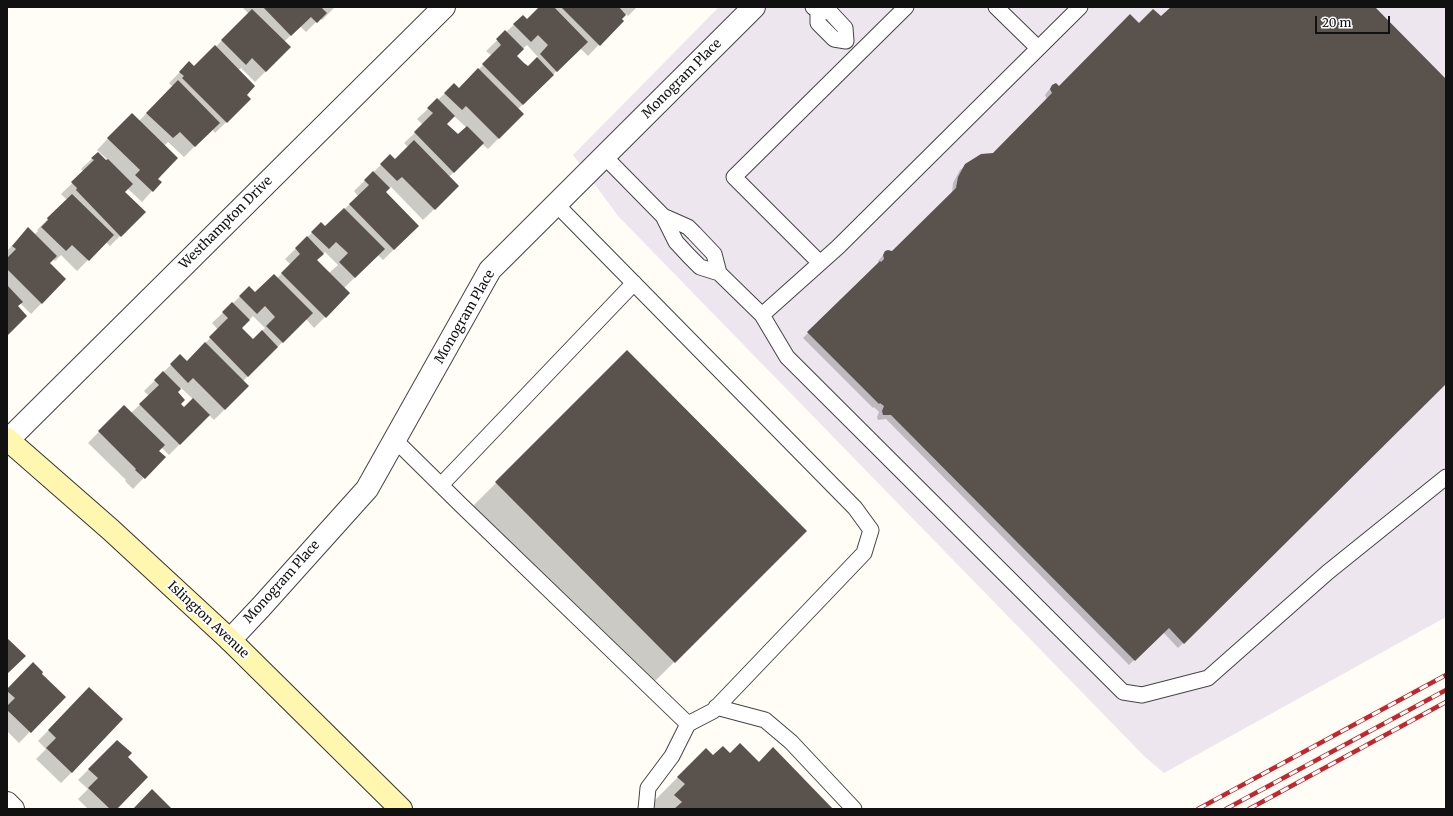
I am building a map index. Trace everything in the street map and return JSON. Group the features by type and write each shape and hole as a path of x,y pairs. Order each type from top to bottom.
{"main road":[{"name":"Islington Avenue","path":"7,440 111,530 230,640 401,809"}],"street":[{"name":"Westhampton Drive","path":"7,440 444,7"},
{"name":"Monogram Place","path":"230,640 367,489 490,270 754,7"},
{"path":"7,803 13,809"}],"lane":[{"path":"820,263 734,177 906,7"},
{"path":"996,7 1038,48"},
{"path":"762,315 838,247 1080,7"},
{"path":"816,9 818,23 834,39 846,41 859,54"},
{"path":"604,156 663,216 676,242 689,256 700,267 719,273 762,315 787,357 1123,692 1142,695 1208,678 1328,572 1446,477"},
{"path":"556,204 855,508 871,530 864,553 713,711 688,724 672,756 648,788 646,809"},
{"path":"441,485 634,283"},
{"path":"395,440 688,724"},
{"path":"716,707 765,720 791,742 854,809"}],"shaded area":[{"path":"719,7 1446,7 1446,617 1164,773 1145,757 618,216 573,155"}],"building":[{"path":"263,7 321,7 327,13 317,23 311,17 291,36"},
{"path":"539,7 554,7 588,42 557,72 540,54 548,45 538,35 531,42 513,24 523,15 527,19"},
{"path":"561,7 619,7 626,15 622,19 624,21 600,46"},
{"path":"1171,7 1375,7 1446,79 1446,384 1184,644 1169,628 1135,661 891,415 883,415 882,411 884,406 880,403 879,404 807,332 880,261 881,262 884,259 883,255 885,251 892,251 956,188 958,177 965,164 981,154 993,153 1052,93 1050,89 1052,85 1056,83 1059,86 1130,14 1139,23 1153,9 1161,16"},
{"path":"252,9 291,47 266,72 252,58 246,65 221,40"},
{"path":"505,30 524,49 517,56 524,63 528,66 537,57 554,75 523,105 482,64 501,45 496,39"},
{"path":"215,45 255,86 247,95 251,99 227,123 182,78 184,76 179,72 189,61 194,66"},
{"path":"478,68 524,114 499,139 466,106 462,110 444,93 454,83 459,88"},
{"path":"178,80 220,123 195,147 180,132 173,138 146,113"},
{"path":"437,98 455,116 447,124 458,134 467,126 484,143 454,173 414,132 433,113 427,108"},
{"path":"132,113 178,158 158,179 162,182 153,192 135,175 140,170 107,138"},
{"path":"414,140 459,186 435,210 402,177 397,181 380,164 390,154 395,159"},
{"path":"98,152 106,160 108,159 133,184 125,192 146,212 121,237 76,190 77,188 71,182 94,160 91,158"},
{"path":"373,171 390,188 386,192 419,226 394,250 349,204 369,185 364,180"},
{"path":"72,194 114,235 89,261 72,245 66,251 41,227 48,220 47,218"},
{"path":"344,208 385,249 355,278 339,262 348,253 336,242 329,249 311,232 321,222 325,226"},
{"path":"28,227 57,256 50,263 66,279 42,304 7,269 7,258 16,249 12,246"},
{"path":"307,236 324,254 317,260 350,293 326,318 281,273 300,254 295,248"},
{"path":"274,274 313,313 283,343 266,326 275,317 265,306 257,314 239,296 249,286 255,292"},
{"path":"7,285 23,302 18,306 27,316 7,336"},
{"path":"232,302 250,320 242,328 253,339 262,330 278,347 248,377 209,337 228,318 222,312"},
{"path":"205,342 249,386 225,410 193,378 188,383 170,364 180,354 187,361"},
{"path":"627,350 807,531 675,663 495,482"},
{"path":"163,371 181,389 178,392 185,400 181,404 184,407 193,398 210,415 180,445 139,404 159,385 154,380"},
{"path":"124,405 165,445 159,451 166,457 145,479 98,431"},
{"path":"7,638 26,656 7,674"},
{"path":"33,662 43,672 42,674 66,697 31,733 7,710 7,706 15,698 7,691 7,689"},
{"path":"89,687 123,719 72,773 46,748 56,738 48,730"},
{"path":"117,740 132,753 128,757 148,777 117,809 110,809 88,788 98,778 88,769"},
{"path":"740,743 759,762 773,747 833,809 674,809 682,802 674,795 685,784 677,777 706,748 713,755 723,746 730,753"},
{"path":"152,789 172,809 133,809"}],"railway":[{"path":"1198,809 1446,675"},
{"path":"1226,809 1446,690"},
{"path":"1249,809 1446,702"}]}
